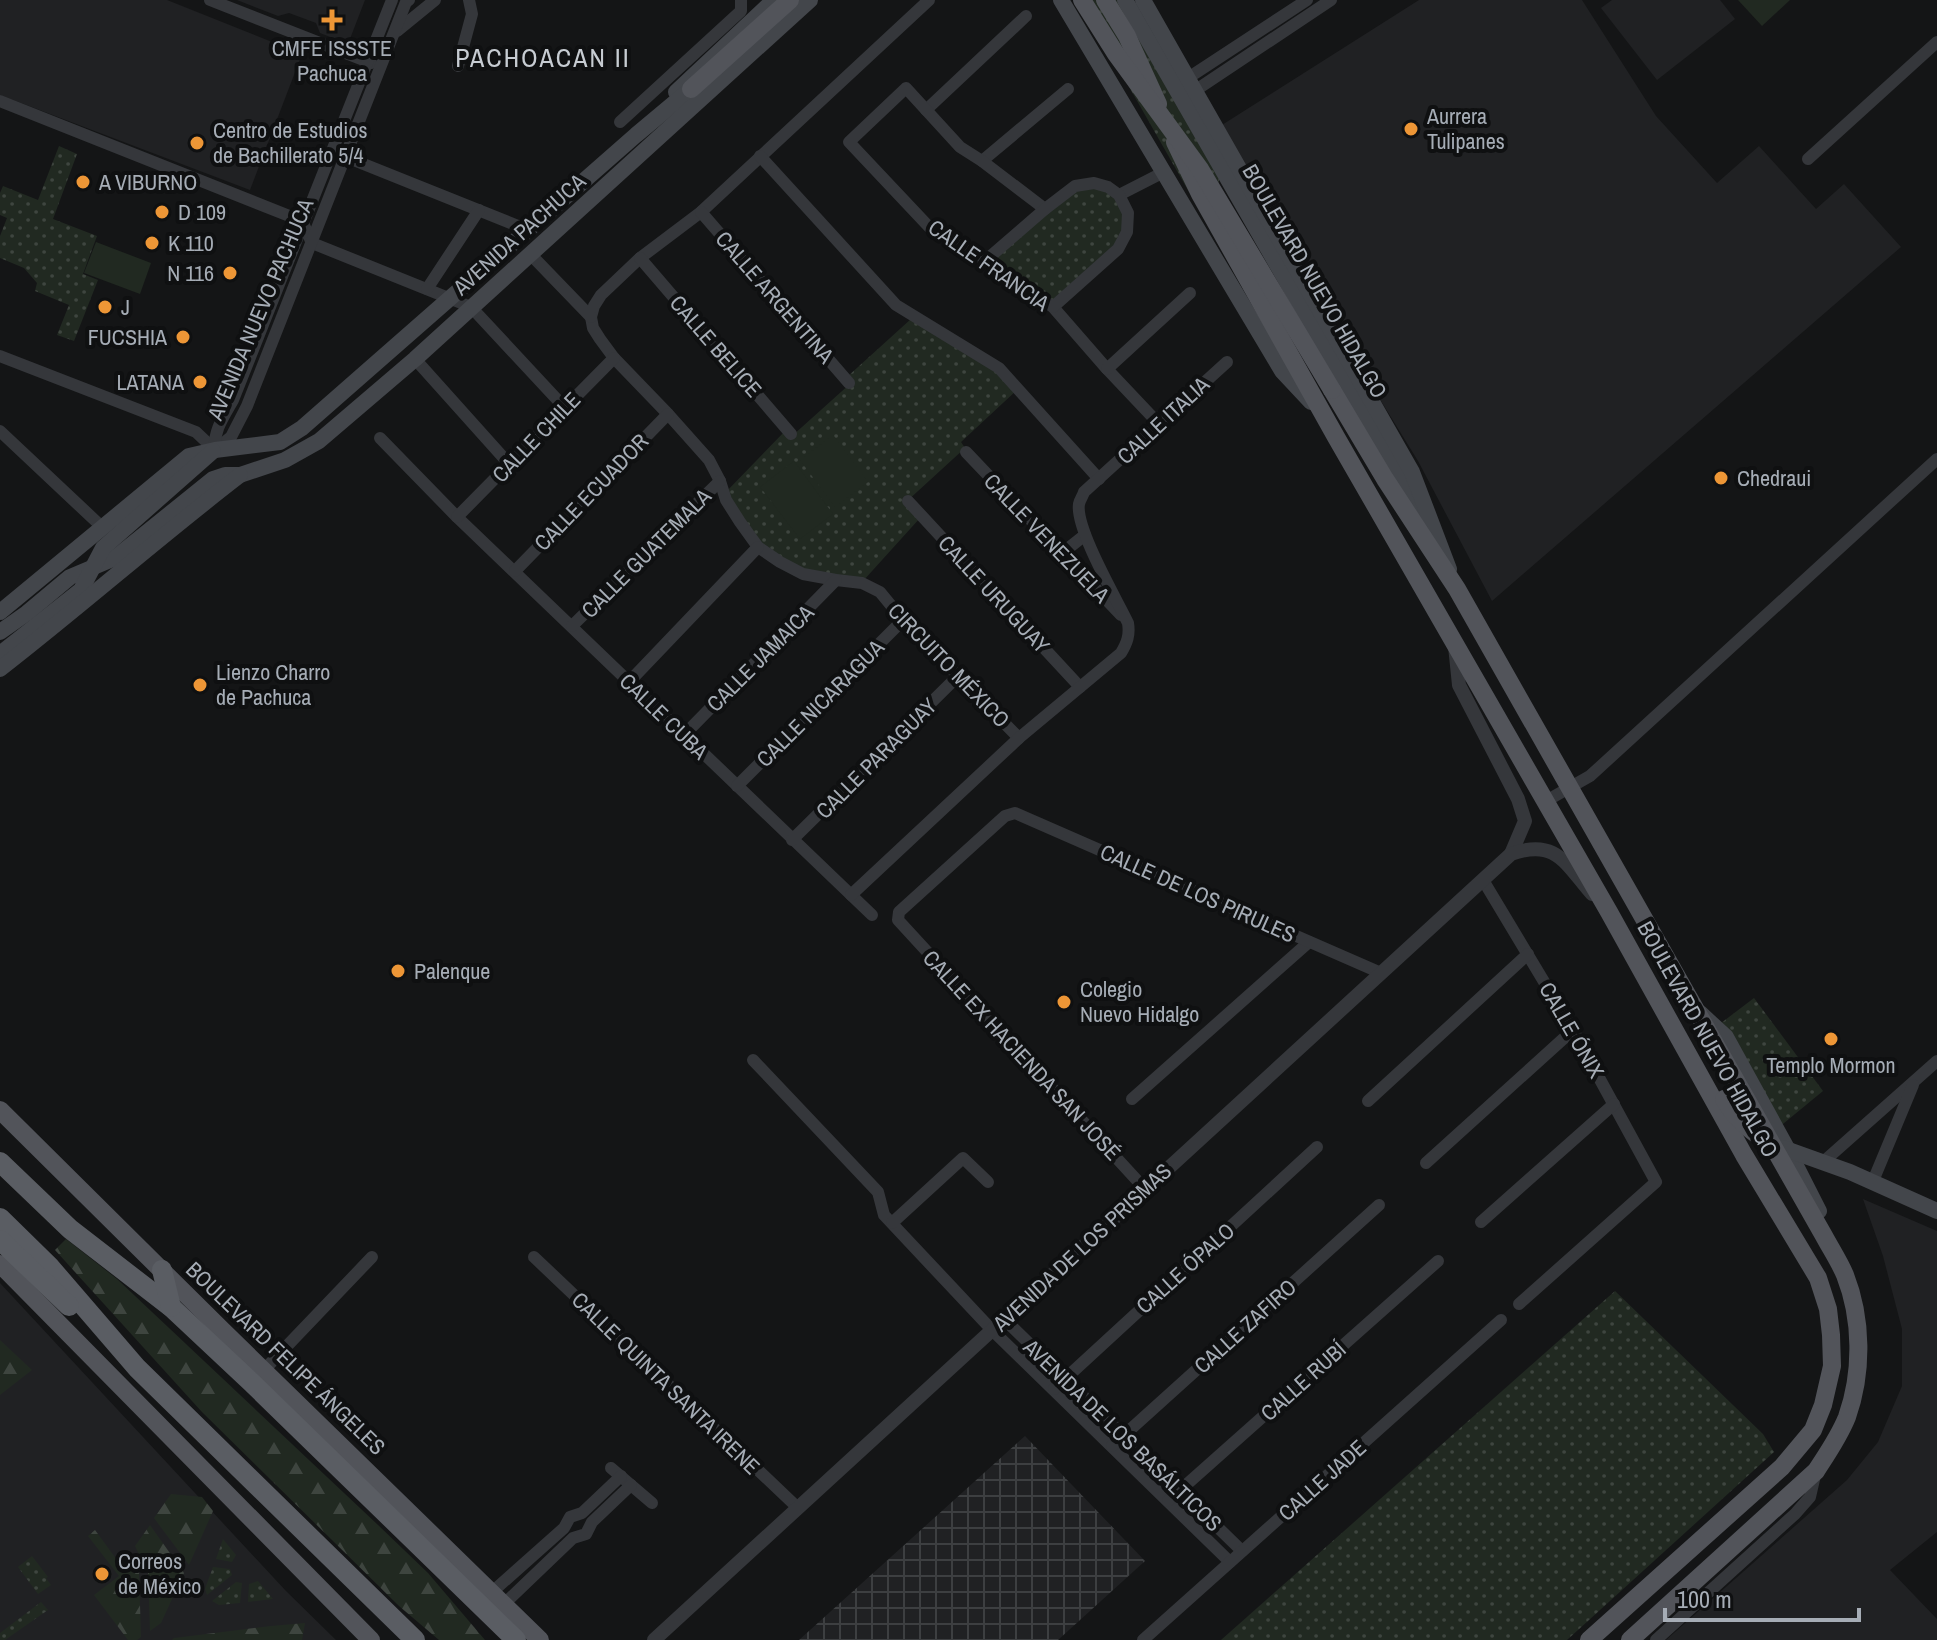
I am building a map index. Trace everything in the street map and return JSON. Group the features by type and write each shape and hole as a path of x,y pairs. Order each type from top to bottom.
{"highway":[{"path":"0,1146 96,1237 118,1266"},
{"name":"BOULEVARD FELIPE ÁNGELES","path":"0,1162 70,1229 171,1307 516,1640"},
{"path":"0,1218 50,1267 137,1368"},
{"path":"0,1240 137,1368 415,1640"},
{"path":"162,1270 171,1307"},
{"path":"192,1327 224,1332"}],"main road":[{"path":"636,135 685,82 774,0"},
{"path":"636,135 790,0"},
{"name":"AVENIDA PACHUCA","path":"0,632 70,577 115,558 213,479 240,475 285,460 319,441 415,359 810,0"},
{"path":"1061,0 1282,371 1327,420"},
{"name":"BOULEVARD NUEVO HIDALGO","path":"1082,0 1116,54 1200,169 1385,479 1457,589"},
{"path":"1105,0 1127,36 1191,179 1454,641"},
{"name":"BOULEVARD NUEVO HIDALGO","path":"1125,0 1387,456 1457,589 1693,1007 1780,1147 1844,1273 1854,1305 1858,1339 1857,1373 1847,1415 1816,1471 1630,1640"},
{"path":"1143,0 1412,472 1457,589"},
{"path":"1141,26 1176,56"},
{"name":"AVENIDA PACHUCA","path":"215,450 280,442 302,428 636,135"},
{"path":"0,654 81,590 103,548 215,450 240,475 0,669"},
{"name":"AVENIDA NUEVO PACHUCA","path":"0,612 189,456 215,450"},
{"name":"BOULEVARD NUEVO HIDALGO","path":"1454,641 1468,686 1524,787 1533,796 1546,801 1744,1155 1818,1278 1828,1309 1832,1366 1823,1405 1813,1430 1782,1467 1589,1640"},
{"path":"1693,1007 1726,1037 1773,1124 1780,1147 1820,1212 1824,1236"},
{"path":"1684,1046 1708,1073 1732,1112 1750,1130 1780,1147 1873,1181 1937,1211"},
{"name":"BOULEVARD FELIPE ÁNGELES","path":"0,1110 540,1640"},
{"path":"1773,1124 1822,1163"},
{"path":"1803,1181 1807,1172 1822,1163"},
{"path":"0,1264 371,1640"}],"street":[{"path":"210,0 381,67"},
{"name":"AVENIDA NUEVO PACHUCA","path":"215,450 214,439 219,424 233,400 392,0"},
{"path":"458,66 472,14 469,0"},
{"path":"591,317 601,295 640,258 701,212 929,0"},
{"path":"1192,84 1307,0"},
{"path":"1192,84 1331,0"},
{"path":"405,1 430,4"},
{"name":"AVENIDA NUEVO PACHUCA","path":"215,450 231,437 240,422 405,1"},
{"path":"620,122 741,11 742,1"},
{"path":"394,33 430,4"},
{"path":"1026,16 926,110 960,147 1045,209"},
{"path":"1808,159 1937,42"},
{"name":"CALLE FRANCIA","path":"926,110 906,88 849,142 931,229 1053,307 1159,424"},
{"path":"982,161 1068,89"},
{"path":"0,101 302,221 312,243 471,307 565,408"},
{"path":"760,156 896,305 999,368 1099,479 1084,492 1079,504 1080,517 1085,535 1128,623"},
{"path":"346,157 528,230"},
{"path":"1119,195 1164,172"},
{"path":"985,261 1075,186 1094,183 1108,187 1119,195 1128,213 1127,232 1118,249 1053,307"},
{"path":"427,289 479,210"},
{"name":"CALLE ARGENTINA","path":"701,212 849,383"},
{"name":"CALLE BELICE","path":"640,258 791,434"},
{"name":"CIRCUITO MÉXICO","path":"535,259 591,317 593,328 614,358 709,460 726,500 758,547 803,574 862,583 880,592 903,620 1019,738 1121,653 1130,632 1128,623"},
{"path":"1107,369 1190,293"},
{"path":"0,356 196,432 215,450"},
{"name":"CALLE CHILE","path":"457,517 614,358"},
{"path":"415,359 510,465"},
{"name":"CALLE ITALIA","path":"1099,479 1227,362"},
{"name":"CALLE ECUADOR","path":"515,571 668,414"},
{"path":"0,431 102,527"},
{"name":"CALLE CUBA","path":"380,438 457,517 872,915"},
{"name":"CALLE VENEZUELA","path":"966,452 1128,623"},
{"path":"1546,801 1590,776 1937,459"},
{"name":"CALLE GUATEMALA","path":"572,626 720,481"},
{"name":"CALLE URUGUAY","path":"908,501 1080,687"},
{"path":"1061,554 1085,535"},
{"path":"629,682 758,547"},
{"name":"CALLE JAMAICA","path":"683,736 836,580"},
{"name":"CALLE NICARAGUA","path":"737,786 903,620"},
{"name":"AVENIDA DE LOS PRISMAS","path":"654,1640 1511,854 1525,821 1518,799 1459,685 1454,641"},
{"name":"CALLE PARAGUAY","path":"792,840 959,675"},
{"path":"851,895 1019,738"},
{"name":"CALLE EX HACIENDA SAN JOSÉ","path":"1015,813 1005,816 899,912 898,920 1145,1189"},
{"name":"CALLE DE LOS PIRULES","path":"1015,813 1381,973"},
{"path":"1511,854 1528,848 1542,848 1558,856 1609,912"},
{"name":"CALLE ÓNIX","path":"1483,880 1573,1030 1656,1182 1519,1304"},
{"path":"1132,1099 1309,942"},
{"path":"1368,1101 1528,954"},
{"path":"1426,1163 1573,1030"},
{"name":"AVENIDA DE LOS BASÁLTICOS","path":"753,1060 878,1192 884,1215 992,1330 1230,1562"},
{"path":"1822,1163 1937,1061"},
{"path":"1873,1181 1916,1079"},
{"path":"1481,1222 1614,1104"},
{"path":"1876,1114 1896,1124"},
{"name":"CALLE ÓPALO","path":"1054,1389 1317,1147"},
{"path":"892,1223 963,1158 988,1182"},
{"name":"CALLE ZAFIRO","path":"1112,1446 1379,1205"},
{"path":"264,1370 372,1257"},
{"name":"CALLE QUINTA SANTA IRENE","path":"534,1257 798,1508"},
{"name":"CALLE RUBÍ","path":"1168,1501 1438,1261"},
{"name":"AVENIDA DE LOS BASÁLTICOS","path":"1004,1319 1242,1551"},
{"name":"CALLE JADE","path":"1143,1640 1501,1320"},
{"path":"1656,1640 1795,1514 1810,1497 1816,1471"},
{"path":"569,1533 586,1534 587,1518 621,1477 652,1503"},
{"path":"497,1599 569,1533 570,1517 587,1518"}],"shaded area":[{"name":"Centro de Estudios de Bachillerato 5/4","path":"0,0 167,0 302,54 250,190 0,95"},
{"name":"CMFE ISSSTE Pachuca","path":"237,0 365,0 348,44 320,33 316,23 289,13 278,16"},
{"path":"1419,0 1582,0 1656,116 1717,183 1759,146 1816,209 1844,184 1901,247 1492,601 1418,461 1214,130"},
{"path":"1612,0 1720,0 1735,19 1657,80 1601,8"},
{"path":"1863,1199 1937,1231 1937,1532 1890,1570 1937,1619 1937,1640 1666,1640 1847,1480 1878,1442 1902,1386 1902,1329 1883,1256"},
{"path":"0,1283 286,1591 336,1640 0,1640"},
{"path":"1025,1436 1145,1561 1058,1640 799,1640"}],"green space":[{"path":"1076,0 1117,0 1219,175 1219,183 1194,146 1108,54"},
{"path":"1738,0 1790,0 1762,26"},
{"path":"1124,78 1169,141 1189,192"},
{"path":"59,146 77,154 53,219 97,236 83,274 98,280 74,341 57,335 69,305 35,291 37,283 24,268 0,258 0,236 7,218 0,215 3,186 38,200"},
{"path":"1094,183 1119,195 1127,232 1053,307 985,261 1075,186"},
{"path":"96,242 151,263 140,294 84,273"},
{"path":"911,319 979,351 1018,389 961,442 965,448 906,502 920,518 863,581 804,572 759,546 725,493 786,430 792,436 851,383 847,377"},
{"path":"833,435 868,482 835,507 800,460"},
{"path":"794,461 833,514 800,539 760,487"},
{"path":"1754,998 1823,1091 1773,1132 1708,1033"},
{"path":"66,1239 117,1279 378,1525 428,1573 485,1640 439,1640 399,1606 202,1412 55,1250"},
{"path":"1615,1291 1763,1434 1774,1452 1567,1640 1221,1640"},
{"path":"0,1340 32,1370 0,1395"},
{"path":"171,1494 202,1497 213,1511 189,1565 154,1518"},
{"path":"150,1525 184,1573 161,1623 150,1631 148,1573 135,1546"},
{"path":"95,1530 117,1560 129,1551 139,1573 141,1637 137,1640 128,1640 94,1595 119,1576 88,1536"},
{"path":"223,1539 236,1555 232,1562 216,1559"},
{"path":"32,1556 51,1585 38,1594 18,1567"},
{"path":"213,1567 230,1569 232,1575 207,1595 205,1589"},
{"path":"258,1581 273,1599 248,1602 249,1584"},
{"path":"236,1582 242,1583 240,1603 219,1605 212,1601"},
{"path":"41,1602 48,1610 5,1640 0,1640 0,1633"},
{"path":"305,1623 302,1640 172,1640 174,1638"}],"place":[{"name":"CMFE ISSSTE Pachuca","path":"332,20"},
{"name":"Aurrera Tulipanes","path":"1411,129"},
{"name":"Centro de Estudios de Bachillerato 5/4","path":"197,143"},
{"name":"A VIBURNO","path":"83,182"},
{"name":"D 109","path":"162,212"},
{"name":"K 110","path":"152,243"},
{"name":"N 116","path":"230,273"},
{"name":"J","path":"105,307"},
{"name":"FUCSHIA","path":"183,337"},
{"name":"LATANA","path":"200,382"},
{"name":"Chedraui","path":"1721,478"},
{"name":"Lienzo Charro de Pachuca","path":"200,685"},
{"name":"Palenque","path":"398,971"},
{"name":"Colegio Nuevo Hidalgo","path":"1064,1002"},
{"name":"Templo Mormon","path":"1831,1039"},
{"name":"Correos de México","path":"102,1574"}],"district":[{"name":"PACHOACAN II","path":"543,58"}]}
